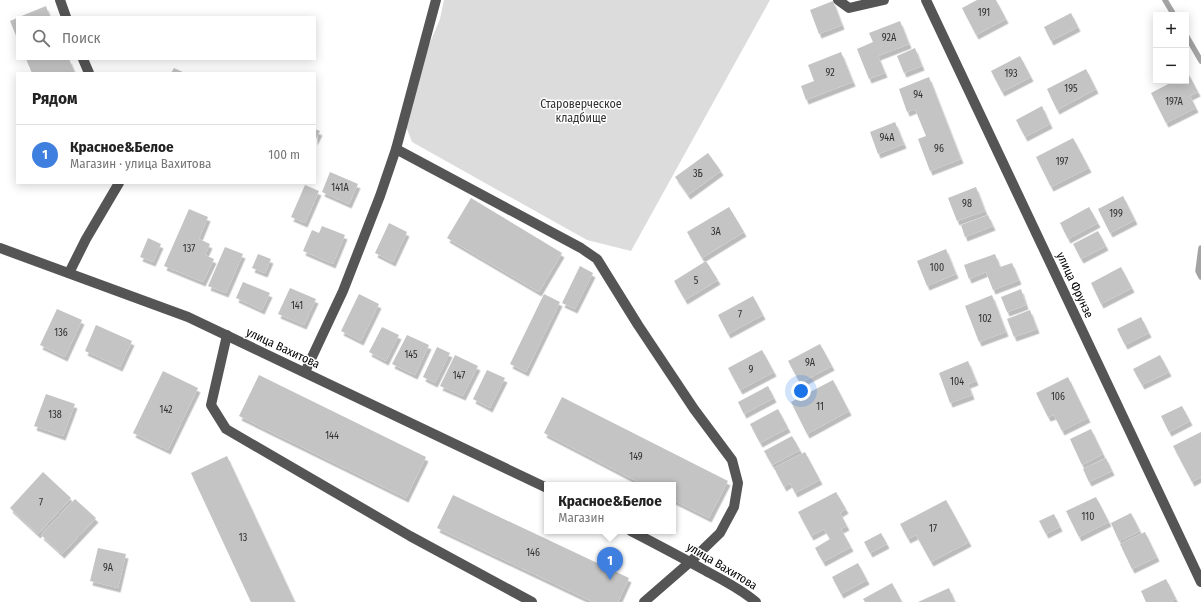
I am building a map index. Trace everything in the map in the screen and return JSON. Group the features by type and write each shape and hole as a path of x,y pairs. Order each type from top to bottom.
{"street":[{"path":"60,0 66,16"},
{"path":"305,372 343,291 380,196 396,149 436,0"},
{"path":"838,0 850,8 884,0"},
{"name":"улица Фрунзе","path":"926,0 1201,582"},
{"path":"83,60 89,72"},
{"path":"396,149 581,248 597,259 638,326 694,409 732,460 738,483 734,506 720,533 690,562 644,602"},
{"path":"69,273 86,239 117,184"},
{"name":"улица Вахитова","path":"0,248 188,317 544,487"},
{"path":"226,335 211,405 226,429 410,536 532,602"},
{"name":"улица Вахитова","path":"637,534 746,593 756,602"}],"green space":[{"name":"Староверческое кладбище","path":"444,0 770,0 631,251 587,240 412,142 403,119 408,94 440,19"}],"building":[{"path":"977,0 996,0 1006,19 976,35 962,8"},
{"path":"833,1 842,25 819,34 810,10"},
{"path":"46,6 50,16 21,16"},
{"path":"1071,13 1078,27 1051,41 1044,27"},
{"path":"16,18 16,36 10,21"},
{"path":"900,21 909,44 878,56 885,73 869,79 857,49 873,42 869,33"},
{"path":"915,48 922,66 904,73 897,56"},
{"path":"841,52 853,82 806,100 801,86 814,81 808,65"},
{"path":"1020,56 1031,77 1002,92 991,71"},
{"path":"26,60 69,60 75,72 32,72"},
{"path":"174,68 183,72 172,72"},
{"path":"1086,69 1096,89 1057,110 1047,89"},
{"path":"1189,75 1198,92 1190,96 1196,108 1166,123 1151,93 1168,84 1189,84"},
{"path":"929,77 961,159 930,171 918,139 926,136 915,109 907,112 899,89"},
{"path":"1042,106 1050,124 1025,137 1016,120"},
{"path":"895,122 904,144 878,154 870,132"},
{"path":"316,129 320,131 316,139"},
{"path":"1073,138 1089,168 1051,187 1036,157"},
{"path":"708,153 721,171 688,195 675,177"},
{"path":"330,172 358,184 349,204 322,192"},
{"path":"305,185 319,191 305,223 291,217"},
{"path":"976,187 985,211 957,221 948,198"},
{"path":"1123,196 1135,220 1110,233 1098,209"},
{"path":"471,198 562,253 539,292 447,238"},
{"path":"729,207 744,232 702,258 687,232"},
{"path":"1089,207 1098,223 1068,239 1060,223"},
{"path":"189,209 208,217 199,239 210,244 205,255 214,259 203,282 164,266"},
{"path":"988,215 993,226 965,237 961,225"},
{"path":"389,223 407,232 393,262 375,253"},
{"path":"322,226 345,235 333,264 303,251 312,230 319,233"},
{"path":"1098,231 1106,246 1081,259 1073,244"},
{"path":"148,238 161,244 153,262 140,257"},
{"path":"225,247 243,254 226,293 208,286"},
{"path":"946,249 956,274 927,286 917,261"},
{"path":"258,254 271,259 265,273 252,268"},
{"path":"995,254 1000,267 1012,263 1019,280 993,290 986,272 969,279 964,265"},
{"path":"706,261 718,280 685,300 674,281"},
{"path":"580,266 593,273 575,309 562,303"},
{"path":"1121,267 1132,288 1101,304 1091,283"},
{"path":"243,282 270,293 262,310 236,298"},
{"path":"290,288 316,299 304,325 278,314"},
{"path":"1021,289 1026,305 1007,312 1001,297"},
{"path":"359,294 379,304 361,341 341,331"},
{"path":"544,294 560,302 526,372 510,364"},
{"path":"992,295 1006,332 979,342 965,306"},
{"path":"753,296 763,315 728,334 718,315"},
{"path":"57,309 82,320 65,357 40,345"},
{"path":"1030,310 1037,329 1014,337 1007,319"},
{"path":"1141,317 1149,333 1125,345 1117,329"},
{"path":"96,325 132,341 120,367 85,351"},
{"path":"382,327 399,335 386,361 369,352"},
{"path":"407,335 429,345 415,375 392,364"},
{"path":"820,344 832,366 800,383 788,361"},
{"path":"437,347 450,353 435,383 423,377"},
{"path":"762,350 774,372 740,390 728,368"},
{"path":"455,355 478,366 463,396 440,386"},
{"path":"1160,355 1169,372 1142,385 1133,369"},
{"path":"968,361 976,381 968,384 972,395 950,403 939,373"},
{"path":"487,370 505,378 490,408 473,399"},
{"path":"163,371 198,388 168,450 133,433"},
{"path":"259,375 426,457 406,498 239,416"},
{"path":"1068,377 1088,418 1062,431 1054,415 1048,417 1036,393"},
{"path":"833,380 849,411 807,434 791,402"},
{"path":"768,386 774,398 744,414 738,402"},
{"path":"46,394 75,404 63,436 34,426"},
{"path":"562,397 728,481 709,518 676,502 676,482 638,482 544,433"},
{"path":"1182,406 1190,421 1169,432 1161,416"},
{"path":"778,409 788,428 760,443 750,424"},
{"path":"1091,429 1103,454 1082,465 1070,439"},
{"path":"1201,432 1201,477 1192,482 1173,446"},
{"path":"792,436 800,450 772,465 764,451"},
{"path":"805,452 820,480 795,493 790,483 784,487 774,468"},
{"path":"227,456 295,602 251,602 191,473"},
{"path":"1106,458 1112,471 1089,482 1083,469"},
{"path":"43,472 71,498 38,534 10,508"},
{"path":"836,492 846,509 840,513 847,526 841,529 851,547 823,562 815,548 830,539 824,529 811,536 798,512"},
{"path":"453,495 629,578 618,602 593,602 437,528"},
{"path":"1096,497 1109,522 1079,537 1066,511"},
{"path":"75,499 96,518 62,554 41,535"},
{"path":"946,500 969,542 931,562 916,535 908,539 900,524"},
{"path":"1131,513 1140,531 1119,541 1111,523"},
{"path":"1054,514 1060,527 1046,534 1039,521"},
{"path":"1145,532 1157,557 1132,569 1120,544"},
{"path":"881,533 887,544 870,553 864,542"},
{"path":"98,548 126,554 118,588 90,581"},
{"path":"858,563 867,580 841,594 832,577"},
{"path":"1166,579 1176,599 1170,602 1146,602 1141,591"},
{"path":"892,583 902,602 865,602 863,599"},
{"path":"949,588 955,602 918,602"}],"waterway":[{"path":"1165,0 1172,12"},
{"path":"1189,40 1201,61"},
{"path":"1201,248 1198,271 1201,277"}],"place":[{"name":"Красное&Белое","path":"610,580"}]}
